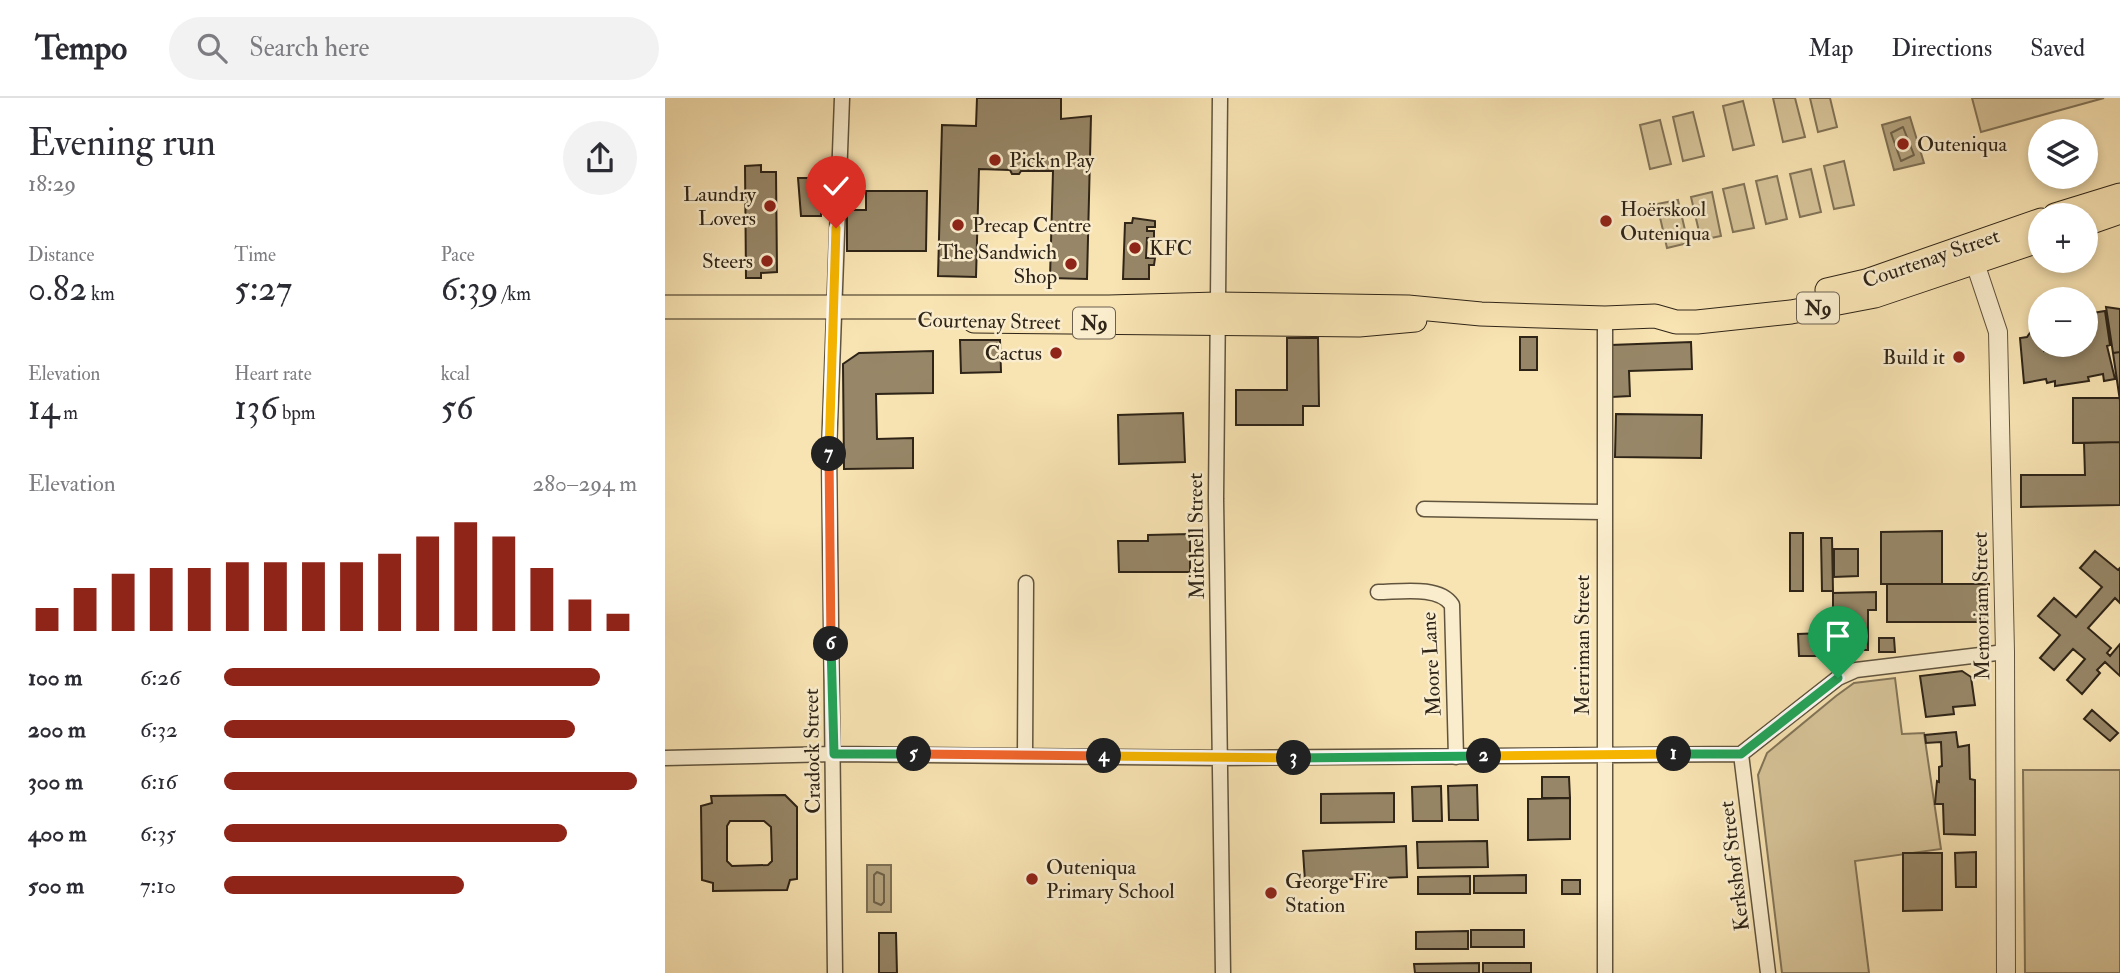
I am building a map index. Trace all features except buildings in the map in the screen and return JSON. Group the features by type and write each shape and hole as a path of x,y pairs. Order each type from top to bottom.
{"highway":[{"path":"2094,203 2120,195"},
{"path":"2098,220 2120,212"},
{"name":"Courtenay Street","path":"1972,253 2028,226"},
{"name":"Courtenay Street","path":"665,307 833,313 1218,313 1359,325 1481,314 1605,318 1655,316 1672,310 1748,303 1841,287 1972,253 2028,242"},
{"name":"Courtenay Street","path":"665,321 833,313"}],"street":[{"name":"Cradock Street","path":"835,973 829,542 833,313 842,98"},
{"name":"Mitchell Street","path":"1220,98 1216,499 1223,973"},
{"name":"Memoriam Street","path":"1972,253 1998,332 2005,652 2006,973"},
{"name":"Merriman Street","path":"1605,318 1605,973"},
{"path":"1424,509 1603,512"},
{"path":"1025,755 1026,583"},
{"name":"Moore Lane","path":"1378,592 1433,593 1449,600 1452,605 1455,757"},
{"path":"665,758 834,754 1221,758 1741,754 1838,678 1856,670 2005,652"},
{"name":"Kerkshof Street","path":"1741,754 1768,973"}],"shaded area":[{"path":"1773,98 1795,98 1805,137 1783,142"},
{"path":"1810,98 1830,98 1837,127 1818,132"},
{"path":"1972,98 2104,98 2028,119 1981,132"},
{"path":"1743,101 1754,145 1733,150 1723,106"},
{"path":"1693,112 1704,156 1683,161 1673,117"},
{"path":"1660,120 1671,164 1650,169 1640,125"},
{"path":"1844,161 1854,205 1834,209 1824,166"},
{"path":"1811,169 1821,212 1800,217 1790,174"},
{"path":"1777,176 1787,219 1766,224 1756,181"},
{"path":"1744,184 1754,228 1733,232 1723,189"},
{"path":"1712,192 1721,236 1701,240 1691,197"},
{"path":"1678,200 1688,243 1667,248 1657,204"},
{"path":"1895,678 1902,734 1924,733 1941,849 1855,861 1869,973 1782,973 1758,775 1767,753 1854,683"},
{"path":"2023,770 2120,770 2120,973 2025,973"}],"water":[{"name":"Outeniqua","path":"1910,117 1924,163 1894,170 1882,125"},
{"path":"867,865 891,865 891,912 867,912"}],"place":[{"name":"Outeniqua","path":"1903,144"},
{"name":"Pick n Pay","path":"995,160"},
{"name":"Laundry Lovers","path":"770,206"},
{"name":"Hoërskool Outeniqua","path":"1606,221"},
{"name":"Precap Centre","path":"958,225"},
{"name":"KFC","path":"1135,248"},
{"name":"Steers","path":"767,261"},
{"name":"The Sandwich Shop","path":"1071,264"},
{"name":"Cactus","path":"1056,353"},
{"name":"Build it","path":"1959,357"},
{"name":"Outeniqua Primary School","path":"1032,879"},
{"name":"George Fire Station","path":"1271,893"}],"route":[{"path":"836,228 829,451 834,754 1221,758 1741,754 1838,678"}]}
